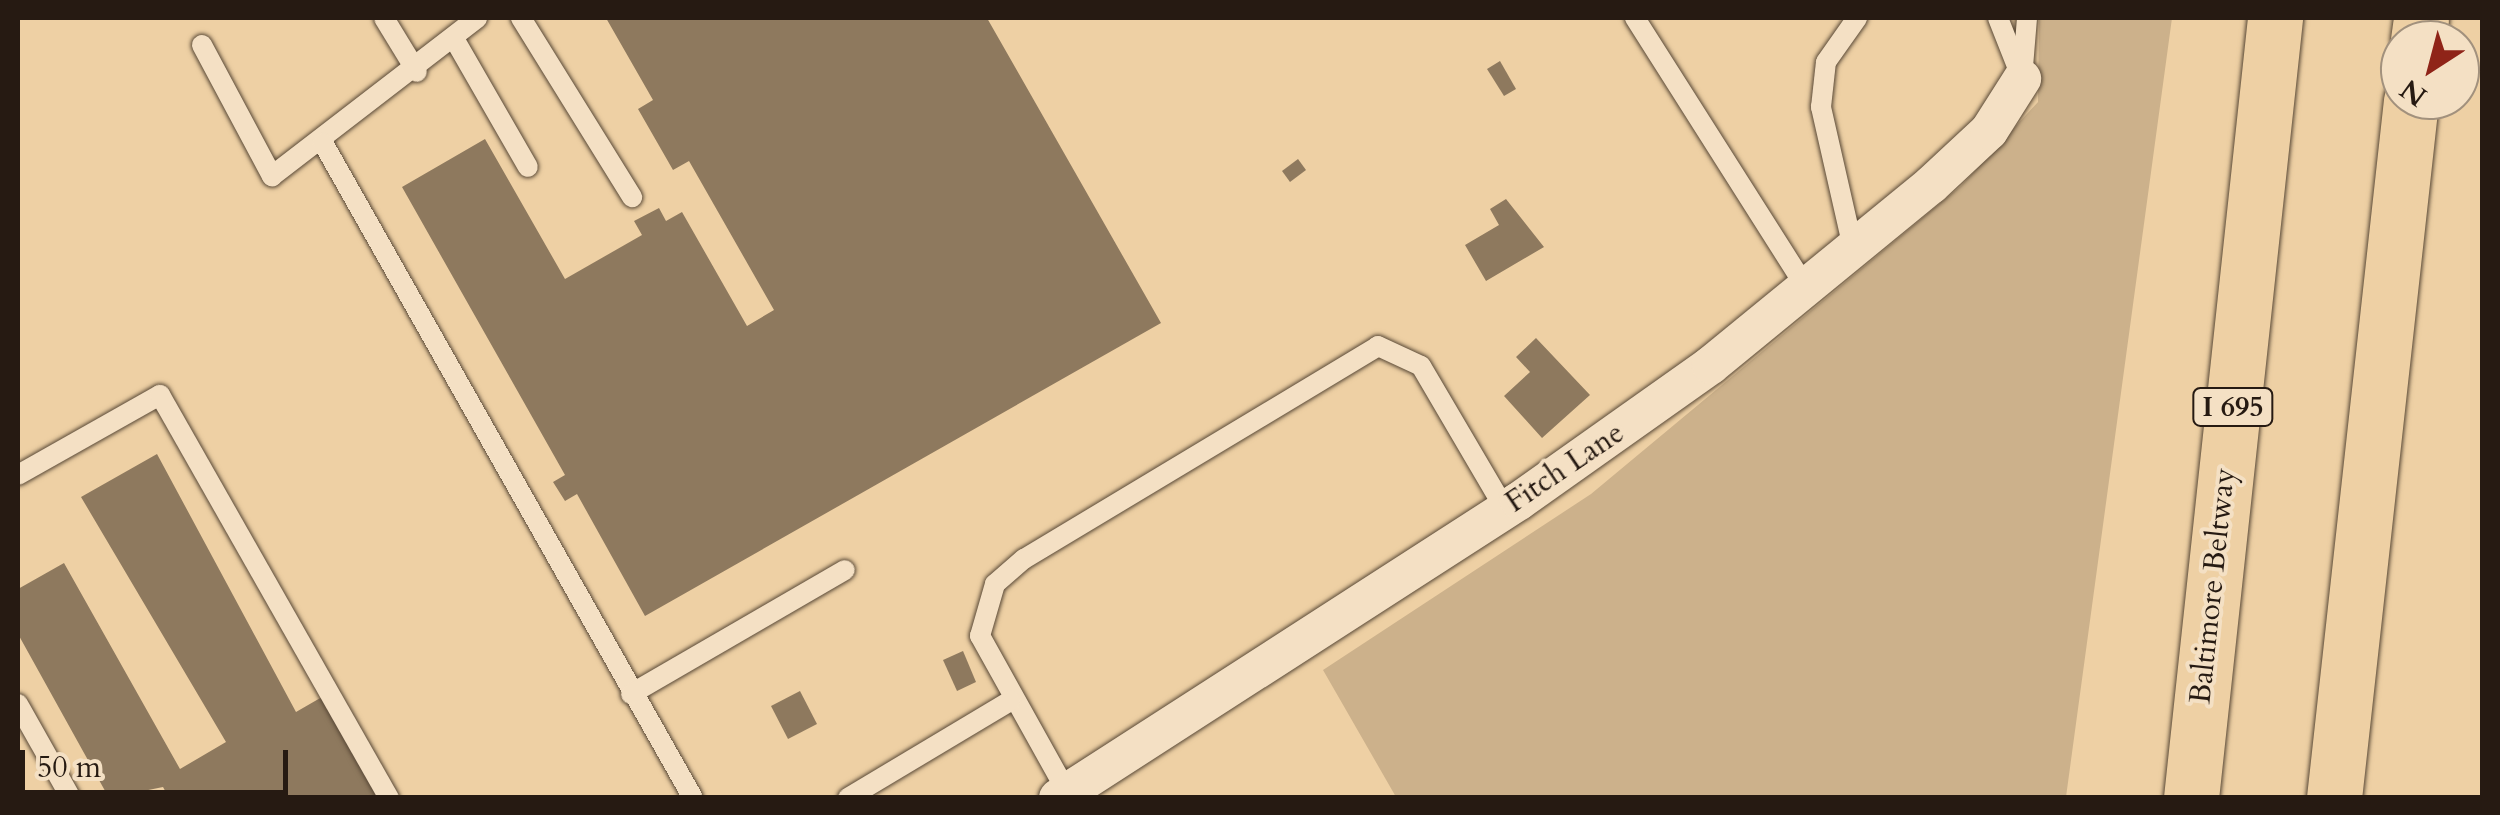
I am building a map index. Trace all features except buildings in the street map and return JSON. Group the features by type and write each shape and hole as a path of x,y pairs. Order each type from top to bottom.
{"highway":[{"name":"Baltimore Beltway","path":"2191,798 2275,18"},
{"path":"2334,798 2410,120"},
{"path":"2359,798 2384,331"}],"street":[{"name":"Fitch Lane","path":"1063,795 1505,510 1806,287 1989,131 2022,79"}],"lane":[{"path":"384,18 417,72"},
{"path":"202,45 272,176 323,143 456,42 477,18"},
{"path":"521,18 632,197"},
{"path":"1635,18 1806,287"},
{"path":"1854,248 1821,107 1826,62 1857,18"},
{"path":"1998,18 2022,79"},
{"path":"2022,79 2028,18"},
{"path":"456,42 528,167"},
{"path":"323,143 693,798"},
{"path":"1063,795 1010,702 980,636 995,584 1378,346 1422,366 1505,510"},
{"path":"18,475 160,395 389,798"},
{"path":"631,694 844,570"},
{"path":"848,798 1010,702"},
{"path":"18,704 71,798"}],"shaded area":[{"path":"2039,18 2172,18 2066,797 1396,797 1323,670 1591,494 1961,186 2038,102"}]}
